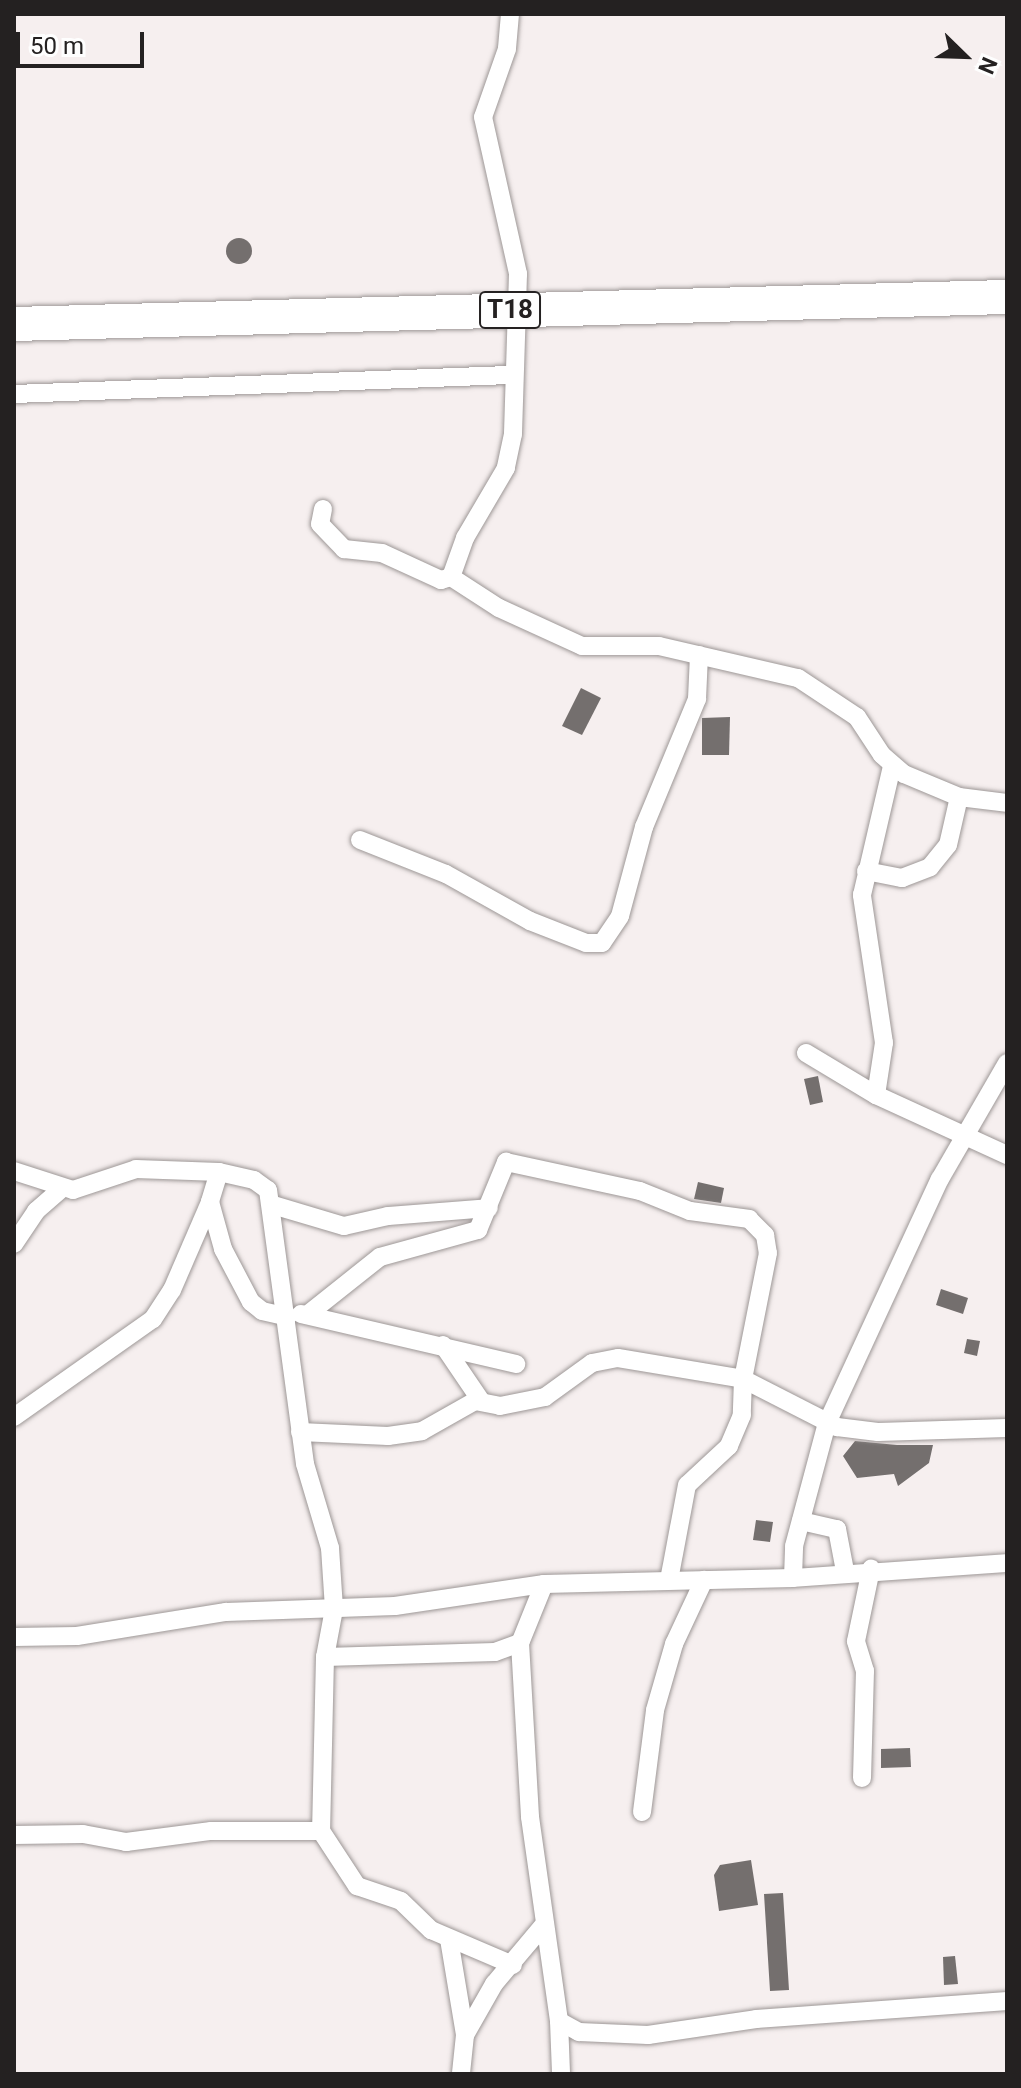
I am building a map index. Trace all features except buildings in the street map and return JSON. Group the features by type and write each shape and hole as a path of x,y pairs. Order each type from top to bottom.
{"highway":[{"name":"T18","path":"14,324 1007,297"}],"street":[{"path":"451,577 465,538 506,468 513,434 517,309 513,243 483,117 507,49 510,14"},
{"path":"14,394 513,375"},
{"path":"323,509 320,524 344,549 382,553 441,580 451,577 499,608 582,646 659,646 786,675 839,701 857,717 892,766 959,797 1007,803"},
{"path":"360,840 446,874 541,926 586,943 602,943 620,916 644,827 688,727 697,699 699,655"},
{"path":"876,1095 884,1043 862,895 892,766"},
{"path":"866,871 902,878 930,867 948,845 959,797"},
{"path":"806,1053 876,1095 1007,1155"},
{"path":"793,1578 801,1521 827,1423 964,1134 1007,1063"},
{"path":"307,1315 380,1257 478,1230 509,1162 640,1191 690,1211 749,1219 765,1235 768,1253 743,1379 742,1415 729,1446 687,1485 669,1580"},
{"path":"14,1171 62,1188 79,1189 136,1169 219,1172 254,1180 268,1190 273,1205 300,1432 330,1548 334,1609 325,1657 321,1831 357,1886 401,1901 431,1930 513,1965"},
{"path":"14,1417 153,1319 172,1290 210,1202 219,1172"},
{"path":"14,1244 36,1211 62,1188"},
{"path":"210,1202 223,1249 251,1302 262,1311 307,1315 516,1364"},
{"path":"273,1205 344,1226 388,1216 489,1208"},
{"path":"443,1345 481,1401 500,1406 545,1397 592,1363 618,1358 743,1379 827,1423 878,1432 1007,1428"},
{"path":"300,1432 388,1436 422,1431 481,1401"},
{"path":"801,1521 837,1529 845,1571"},
{"path":"14,1637 77,1636 226,1612 334,1609 544,1584 793,1578 871,1569 1007,1563"},
{"path":"862,1778 865,1671 856,1641 871,1569"},
{"path":"642,1812 655,1710 674,1644 704,1580"},
{"path":"544,1584 520,1643 542,1927 559,2021 561,2074"},
{"path":"325,1657 495,1652 520,1643"},
{"path":"14,1835 83,1834 138,1842 211,1831 321,1831"},
{"path":"465,2035 494,1984 542,1927"},
{"path":"449,1939 465,2035 461,2074"},
{"path":"559,2021 579,2032 648,2035 756,2019 1007,2001"}]}
